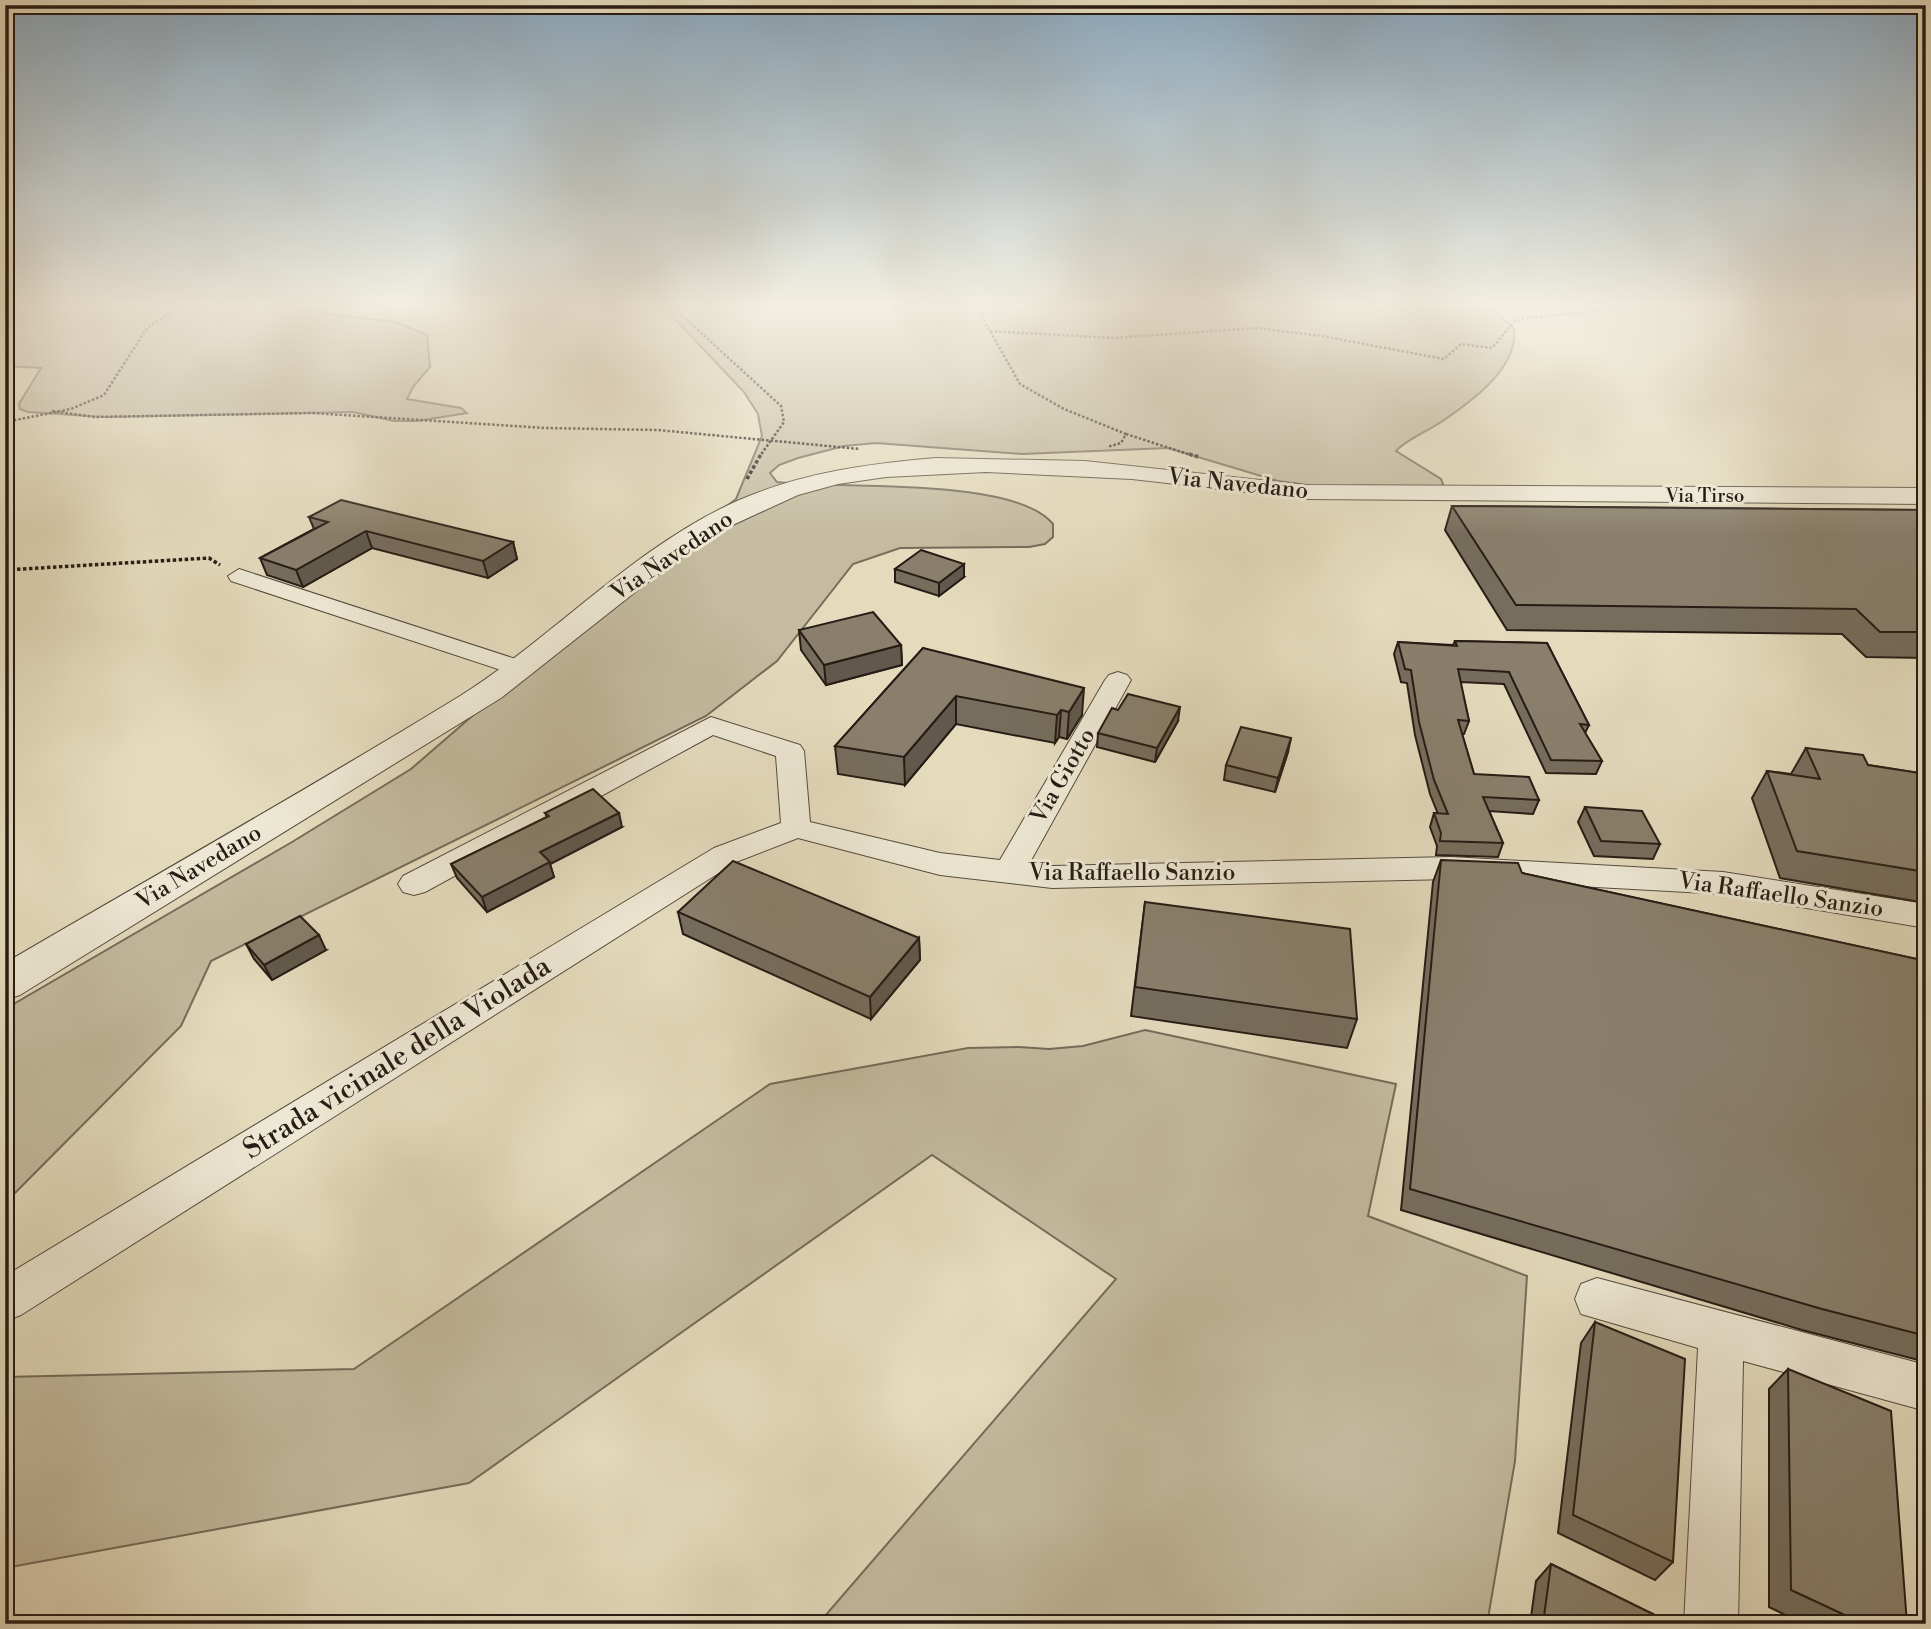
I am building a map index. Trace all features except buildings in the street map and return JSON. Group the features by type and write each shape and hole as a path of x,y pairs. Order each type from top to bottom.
{"street":[{"name":"Via Navedano","path":"5,984 434,726 522,669 617,592 694,536 746,507 784,493 891,470 980,464 1096,469 1244,482 1306,492 1485,496"},
{"name":"Via Tirso","path":"1485,496 1926,496"},
{"path":"239,576 522,669"},
{"name":"Via Giotto","path":"1009,872 1118,680"},
{"path":"414,884 711,725 790,751 796,828"},
{"name":"Via Raffaello Sanzio","path":"796,828 940,864 1052,877 1451,868 1723,883 1926,916"},
{"name":"Strada vicinale della Violada","path":"5,1300 725,855 796,828"},
{"path":"1597,1299 1926,1388"},
{"path":"1712,1624 1721,1333"}],"path":[{"path":"5,422 104,395 112,384"},
{"path":"746,507 738,498 767,443 784,422 781,406 757,384"},
{"path":"1020,384 1064,410 1126,434 1121,443 1104,448"},
{"path":"52,411 93,417 312,413 545,428 659,430 767,443 864,450"},
{"path":"5,570 209,558 239,576"}],"shaded area":[{"path":"31,384 416,384 407,399 461,408 467,413 417,421 394,421 353,412 104,417 28,412 20,409 19,404"},
{"path":"736,384 1489,384 1450,416 1396,451 1441,479 1444,487 1314,486 1278,481 1168,448 1022,454 876,443 844,446 779,465 770,473 777,482 924,488 1002,498 1032,509 1053,524 1053,537 1045,544 1029,547 900,548 853,564 777,661 706,716 211,961 181,1026 5,1203 5,1009 292,842 411,769 620,588 736,499 762,436 758,414"},
{"path":"1145,1030 1396,1084 1368,1216 1527,1276 1515,1461 1487,1624 818,1624 1116,1279 932,1155 469,1483 5,1568 5,1377 354,1369 770,1084 968,1048 1049,1049 1083,1046"}]}
